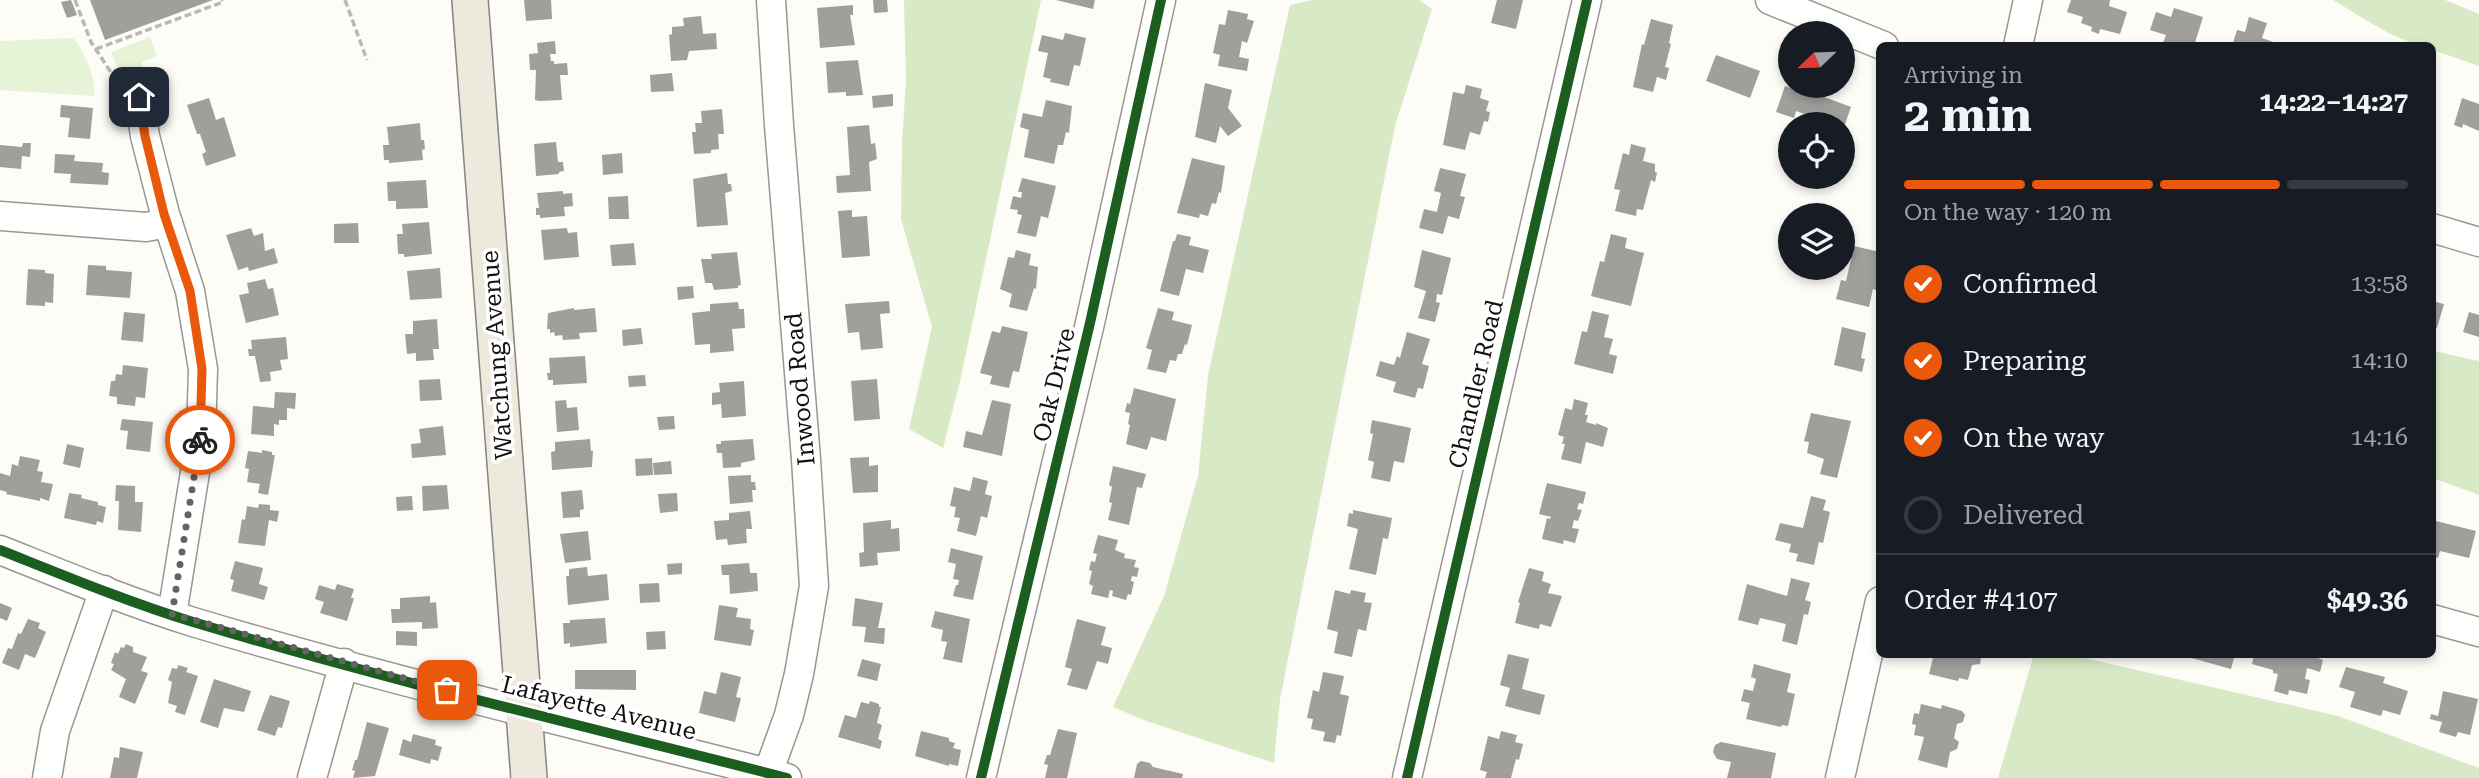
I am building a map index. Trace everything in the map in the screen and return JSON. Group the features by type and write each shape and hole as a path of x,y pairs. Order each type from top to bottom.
{"main road":[{"name":"Watchung Avenue","path":"470,0 529,778"}],"street":[{"name":"Inwood Road","path":"771,0 814,586 778,776"},
{"name":"Oak Drive","path":"981,778 1090,323 1161,0"},
{"name":"Chandler Road","path":"1407,778 1587,0"},
{"path":"1770,0 1876,43"},
{"path":"2019,42 2028,0"},
{"path":"139,100 145,136 168,223 190,291 203,379 201,435 172,614"},
{"path":"0,216 146,227 168,223"},
{"path":"2436,229 2479,242"},
{"name":"Lafayette Avenue","path":"0,550 172,614 344,663 778,776"},
{"path":"47,778 62,705 80,662 104,590"},
{"path":"1840,778 1876,619"},
{"path":"2436,620 2479,632"},
{"path":"312,778 344,663"}],"path":[{"path":"75,0 92,42 124,94 139,100"},
{"path":"96,49 223,2 222,0"},
{"path":"345,0 367,60"}],"green space":[{"path":"904,0 1041,0 960,381 943,448 909,429 932,327 901,219 906,80"},
{"path":"1312,0 1419,0 1432,9 1395,126 1280,699 1274,763 1146,721 1113,707 1164,596 1198,476 1208,375 1290,5"},
{"path":"2333,0 2445,0 2479,14 2479,66 2436,51 2436,42 2410,42 2368,22"},
{"path":"150,37 157,56 141,62 147,81 136,86 123,83 111,52"},
{"path":"73,38 89,66 94,82 94,96 0,90 0,41"},
{"path":"2436,352 2479,361 2479,495 2436,479"},
{"path":"2033,658 2084,658 2338,716 2479,768 2479,778 1998,778"}],"building":[{"path":"71,0 77,15 67,18 61,2"},
{"path":"90,0 213,0 105,40"},
{"path":"524,0 551,0 552,19 526,21"},
{"path":"873,0 887,0 888,12 874,13"},
{"path":"1056,0 1095,0 1093,9"},
{"path":"1497,0 1523,0 1516,29 1491,23"},
{"path":"2071,0 2110,0 2109,6 2127,12 2120,34 2100,29 2099,34 2091,31 2092,27 2081,23 2083,17 2067,12"},
{"path":"853,5 853,15 850,15 855,45 820,48 817,8"},
{"path":"2174,8 2203,17 2195,42 2163,42 2166,35 2150,30 2156,12 2171,17"},
{"path":"1228,10 1248,14 1247,19 1254,21 1247,43 1242,41 1239,57 1249,59 1247,71 1218,66 1220,55 1213,53 1219,24 1225,25"},
{"path":"701,16 703,34 716,33 717,49 689,51 687,60 671,61 669,35 672,34 672,27 684,26 683,18"},
{"path":"2249,17 2267,23 2262,38 2274,42 2233,42 2237,30 2245,32"},
{"path":"1651,19 1673,25 1665,67 1669,68 1666,80 1657,77 1653,92 1633,87 1642,44 1644,45"},
{"path":"1065,33 1086,38 1080,66 1074,65 1069,86 1050,82 1051,79 1043,77 1048,53 1038,51 1042,35 1063,40"},
{"path":"555,41 556,54 550,54 551,61 554,61 554,64 567,63 568,75 560,75 562,100 535,100 536,70 530,70 529,54 538,53 537,43"},
{"path":"1716,55 1760,71 1750,98 1706,81"},
{"path":"858,60 863,95 828,93 826,62"},
{"path":"672,73 674,91 651,92 650,75"},
{"path":"1205,83 1232,90 1228,108 1242,126 1228,136 1220,126 1216,143 1195,137"},
{"path":"1466,85 1482,89 1480,98 1489,101 1486,111 1490,112 1488,122 1484,121 1480,135 1470,132 1465,150 1443,145 1453,92 1464,94"},
{"path":"893,94 893,106 873,108 872,96"},
{"path":"209,98 216,120 224,117 236,156 206,166 202,154 206,152 187,105"},
{"path":"1781,98 1827,98 1851,107 1849,112 1776,112"},
{"path":"2462,98 2479,104 2479,131 2463,124 2462,128 2454,125"},
{"path":"1046,100 1072,106 1069,133 1066,132 1063,145 1058,145 1054,164 1024,157 1029,130 1020,127 1023,113 1042,117"},
{"path":"61,105 93,108 90,139 68,137 70,118 60,117"},
{"path":"722,109 724,134 718,134 719,149 711,150 711,153 694,154 692,132 696,132 695,123 702,123 701,111"},
{"path":"420,123 421,140 424,140 425,149 422,150 423,160 389,163 389,160 384,160 383,145 389,145 387,127"},
{"path":"869,125 871,144 875,143 877,159 869,162 871,191 837,193 836,176 850,175 847,127"},
{"path":"556,142 558,162 563,162 564,171 536,176 534,144"},
{"path":"23,143 31,143 30,157 22,156 21,169 0,167 0,145 22,147"},
{"path":"1631,144 1646,148 1643,161 1655,164 1657,173 1655,182 1651,180 1643,210 1637,209 1636,216 1615,211 1620,190 1614,189 1623,153 1629,155"},
{"path":"622,153 623,173 603,175 602,155"},
{"path":"55,154 75,155 74,161 103,163 102,172 109,173 108,185 70,183 71,174 54,173"},
{"path":"1192,158 1225,166 1221,193 1219,192 1216,204 1212,203 1208,216 1200,214 1199,218 1177,213"},
{"path":"1440,168 1466,174 1460,196 1465,197 1459,219 1448,216 1443,234 1419,228 1424,209 1437,212 1441,193 1434,191"},
{"path":"727,173 732,191 725,193 728,225 697,227 693,179"},
{"path":"1022,178 1056,186 1048,218 1041,216 1036,237 1017,233 1022,215 1017,214 1018,210 1010,209 1013,196 1021,198 1022,192 1018,192"},
{"path":"426,180 428,208 396,209 396,201 388,201 387,182"},
{"path":"563,191 563,194 572,193 573,206 564,207 565,216 540,218 540,215 536,215 536,208 539,208 537,193"},
{"path":"628,196 629,219 609,219 608,197"},
{"path":"852,210 852,217 867,216 870,256 842,258 838,211"},
{"path":"429,222 432,254 404,257 404,254 398,254 397,234 403,234 402,224"},
{"path":"358,223 359,243 334,243 334,224"},
{"path":"251,228 254,236 263,233 265,251 274,248 278,263 249,271 248,267 238,270 226,235"},
{"path":"567,228 568,233 577,232 579,257 544,260 541,230"},
{"path":"1177,234 1191,237 1189,245 1209,250 1203,273 1186,269 1179,296 1160,291"},
{"path":"1611,234 1627,238 1625,248 1644,253 1631,306 1591,296 1600,261 1604,262"},
{"path":"634,243 636,265 612,266 610,245"},
{"path":"1855,246 1876,251 1876,290 1873,289 1869,307 1836,299 1841,280 1855,280"},
{"path":"1016,250 1031,254 1029,265 1038,267 1036,289 1034,288 1027,311 1009,307 1012,294 1000,289 1008,257 1014,258"},
{"path":"1422,250 1451,258 1442,295 1437,294 1436,302 1440,303 1435,322 1418,318 1426,291 1414,287"},
{"path":"737,252 741,285 738,288 714,290 712,283 705,283 701,259 712,259 711,254"},
{"path":"88,265 106,266 106,270 132,272 130,298 86,295"},
{"path":"440,268 442,298 410,300 407,271"},
{"path":"28,269 45,270 45,273 54,274 53,303 45,302 45,306 26,305"},
{"path":"265,279 268,289 273,288 279,315 246,323 239,295 249,293 247,283"},
{"path":"693,286 694,298 678,300 677,287"},
{"path":"889,301 890,313 880,314 883,348 861,350 859,332 848,333 845,304"},
{"path":"738,302 739,309 744,309 745,328 732,329 734,351 710,353 710,344 695,345 692,313 710,311 710,304"},
{"path":"2436,302 2444,304 2436,328"},
{"path":"574,308 595,308 597,332 579,333 580,339 563,340 562,335 555,336 554,332 550,333 550,329 547,329 548,313"},
{"path":"1158,308 1174,312 1172,320 1192,325 1187,345 1185,344 1182,354 1178,354 1176,361 1170,360 1166,373 1147,369 1152,350 1146,348"},
{"path":"1592,311 1609,315 1604,337 1613,339 1609,354 1617,356 1613,374 1574,364 1582,331 1587,332"},
{"path":"124,312 145,314 143,342 121,340"},
{"path":"2469,312 2479,315 2479,337 2463,332"},
{"path":"437,319 439,349 433,349 434,360 416,361 416,353 407,354 405,334 413,334 413,321"},
{"path":"1002,326 1028,332 1019,372 1013,371 1009,388 990,384 992,376 980,373 992,331 1000,333"},
{"path":"1842,327 1866,333 1861,358 1865,359 1862,372 1834,365"},
{"path":"641,328 643,344 623,346 622,330"},
{"path":"1407,332 1430,339 1422,364 1429,366 1423,389 1418,388 1415,398 1393,392 1396,382 1376,376 1380,361 1394,365 1397,356 1400,358"},
{"path":"286,337 288,359 280,360 282,370 270,372 271,381 260,382 255,356 249,356 248,349 252,349 251,340"},
{"path":"585,356 587,383 553,385 553,380 548,380 549,358"},
{"path":"123,365 148,368 145,398 136,397 135,406 117,404 117,397 109,396 111,381 115,381 116,374 122,375"},
{"path":"645,375 646,386 629,387 628,376"},
{"path":"440,379 442,400 420,401 419,380"},
{"path":"877,379 880,419 854,421 851,381"},
{"path":"744,381 746,416 722,418 721,404 712,405 712,393 720,392 719,383"},
{"path":"1134,388 1176,399 1166,441 1151,437 1147,450 1126,444 1130,413 1125,412"},
{"path":"275,392 296,393 295,409 287,408 287,420 279,420 279,425 274,424 274,436 251,434 253,406 274,408"},
{"path":"1574,399 1588,403 1586,422 1608,428 1603,447 1586,442 1581,464 1561,459 1565,444 1562,444 1564,437 1558,435 1565,408 1572,410"},
{"path":"566,400 567,408 577,407 579,430 557,432 555,401"},
{"path":"992,400 1011,404 1002,456 963,447 966,431 982,435"},
{"path":"1811,413 1851,421 1837,478 1820,474 1824,459 1807,453 1809,442 1804,441"},
{"path":"674,416 675,429 659,430 657,417"},
{"path":"122,419 153,422 150,452 126,449 128,431 120,430"},
{"path":"1372,420 1411,428 1404,463 1394,461 1390,482 1371,478 1374,462 1368,460 1373,434 1370,433"},
{"path":"443,426 446,455 412,458 411,444 421,443 419,429"},
{"path":"590,439 593,451 592,467 552,470 551,452 555,451 555,442"},
{"path":"753,439 755,460 741,463 741,467 723,468 722,453 717,453 716,444 721,444 721,441"},
{"path":"67,444 84,448 80,468 63,464"},
{"path":"262,450 275,455 268,495 258,493 260,484 247,482 249,469 245,468 248,451 262,453"},
{"path":"20,456 40,460 37,471 43,472 41,482 53,484 49,501 6,494 7,492 0,490 0,473 10,476 12,464 18,466"},
{"path":"869,457 869,466 878,465 878,492 853,493 850,458"},
{"path":"652,458 653,475 636,476 635,459"},
{"path":"671,461 672,474 654,475 653,463"},
{"path":"1113,466 1146,474 1142,488 1137,487 1129,525 1108,520 1112,503 1109,502 1112,487 1109,485"},
{"path":"751,475 751,482 755,482 756,490 752,490 753,502 730,504 728,476"},
{"path":"973,477 988,481 985,494 992,496 987,518 981,516 976,536 957,531 960,518 954,517 956,507 950,506 954,487 970,491"},
{"path":"1547,483 1586,492 1583,504 1579,503 1577,509 1582,510 1578,521 1574,520 1572,528 1579,529 1575,543 1564,540 1563,544 1542,539 1547,518 1551,517 1539,514"},
{"path":"116,485 135,486 135,502 143,502 141,532 118,530 119,501 115,501"},
{"path":"447,485 449,509 423,511 422,486"},
{"path":"582,490 584,509 580,510 580,517 563,518 561,492"},
{"path":"69,493 82,495 81,498 106,507 103,523 97,521 96,525 64,518"},
{"path":"677,493 678,511 660,513 658,494"},
{"path":"412,496 413,510 397,511 396,497"},
{"path":"1811,496 1826,500 1823,510 1830,512 1823,543 1819,542 1814,565 1796,561 1798,554 1789,552 1791,544 1775,540 1780,523 1803,528"},
{"path":"259,504 270,505 270,510 279,511 277,522 269,520 265,546 238,543 247,506 258,508"},
{"path":"1353,510 1392,518 1388,539 1383,538 1376,575 1349,569 1358,529 1347,526 1349,513 1353,514"},
{"path":"750,511 752,529 746,529 747,543 728,545 727,539 716,540 714,521 729,520 729,513"},
{"path":"891,520 891,529 899,528 900,551 877,553 878,565 860,567 859,553 864,552 863,523"},
{"path":"2436,521 2476,531 2469,558 2440,551 2438,558"},
{"path":"588,531 591,560 565,563 560,534"},
{"path":"1098,535 1118,540 1115,550 1125,554 1124,558 1136,560 1134,567 1139,568 1137,577 1132,576 1131,581 1134,582 1131,595 1128,594 1126,600 1112,596 1113,591 1110,590 1108,598 1091,594 1093,586 1089,584 1092,571 1089,570 1091,561 1095,562 1097,554 1093,553"},
{"path":"951,548 983,556 973,600 953,596 959,580 953,579 956,564 948,562"},
{"path":"235,561 263,568 259,584 268,587 264,600 231,591 234,580 230,579"},
{"path":"682,563 682,574 668,575 667,564"},
{"path":"749,563 750,573 757,573 758,591 730,594 729,575 722,575 721,565"},
{"path":"587,567 588,576 607,574 609,600 568,605 566,576 569,576 569,569"},
{"path":"1529,568 1544,572 1542,581 1551,584 1548,593 1562,596 1551,627 1540,624 1539,629 1515,623 1520,603 1518,602"},
{"path":"1791,578 1810,583 1805,600 1811,602 1808,615 1804,614 1797,645 1782,641 1786,624 1760,618 1758,625 1738,620 1747,584 1787,596"},
{"path":"659,583 660,602 640,603 639,584"},
{"path":"337,584 354,589 347,621 320,613 324,602 315,599 319,585 335,590"},
{"path":"1335,590 1350,594 1351,590 1366,593 1364,602 1372,603 1366,631 1358,629 1352,657 1334,653 1338,632 1327,629"},
{"path":"430,596 430,603 436,602 438,628 422,629 422,622 392,623 391,609 400,609 400,598"},
{"path":"855,598 883,603 878,628 885,628 884,644 864,642 866,627 852,626"},
{"path":"0,603 12,608 7,621 0,618"},
{"path":"719,605 738,608 736,617 751,619 750,629 754,630 751,646 714,640"},
{"path":"935,611 970,619 962,663 943,659 947,642 941,641 943,630 931,627"},
{"path":"605,618 607,643 570,647 570,643 564,644 563,623 570,623 570,620"},
{"path":"28,619 40,623 38,628 46,632 35,658 25,654 19,670 2,663 8,648 12,649 18,633 21,634"},
{"path":"1077,619 1106,627 1101,645 1112,648 1108,664 1097,661 1087,690 1067,685 1072,669 1065,667"},
{"path":"396,631 417,632 417,646 396,645"},
{"path":"665,631 666,649 647,650 646,632"},
{"path":"126,644 133,647 133,652 147,657 141,671 148,673 135,704 119,697 126,679 111,670 115,652 118,654"},
{"path":"1508,654 1529,659 1522,689 1545,695 1540,715 1505,706 1510,688 1500,685"},
{"path":"1933,658 1981,658 1980,664 1972,665 1968,680 1959,678 1958,681 1929,674"},
{"path":"2191,658 2234,658 2231,669"},
{"path":"2253,658 2323,660 2320,672 2307,668 2305,679 2310,680 2307,694 2289,690 2288,695 2274,691 2278,674 2252,664"},
{"path":"862,659 881,664 877,681 857,676"},
{"path":"1754,664 1791,674 1787,692 1795,694 1788,726 1781,727 1746,719 1750,703 1741,701 1744,689 1753,691 1756,679 1751,677"},
{"path":"178,665 188,668 186,672 198,676 185,715 175,712 177,706 168,703 172,682 168,680 172,668 177,669"},
{"path":"2346,667 2385,677 2383,683 2408,691 2400,715 2383,710 2381,716 2350,707 2355,692 2339,687"},
{"path":"575,670 636,670 636,690 575,689"},
{"path":"721,672 741,677 736,697 741,698 735,722 699,713 704,691 716,694"},
{"path":"1323,672 1344,676 1340,694 1349,696 1341,736 1337,735 1335,743 1323,741 1325,732 1311,729 1313,719 1307,718 1313,690 1319,692"},
{"path":"214,679 251,691 244,712 224,708 218,728 200,722"},
{"path":"2443,691 2478,699 2470,735 2458,732 2456,737 2439,732 2442,722 2430,719 2431,714 2438,716"},
{"path":"270,695 290,701 282,728 278,727 275,736 257,730"},
{"path":"870,701 881,707 877,723 882,725 878,739 882,741 880,749 838,737 845,715 856,718 861,702 869,704"},
{"path":"1921,704 1941,709 1942,705 1962,711 1965,715 1963,722 1957,724 1954,738 1959,742 1957,749 1950,752 1947,768 1918,760 1924,737 1914,735 1916,725 1912,724 1914,713 1919,714"},
{"path":"367,722 389,728 375,776 353,778 355,771 352,770"},
{"path":"1058,729 1077,733 1067,778 1045,778 1048,765 1044,764 1047,755 1050,755"},
{"path":"921,731 949,738 949,741 955,743 953,748 961,750 958,766 915,756"},
{"path":"1501,731 1517,735 1515,742 1523,744 1519,760 1516,759 1511,778 1485,778 1487,772 1480,770 1488,736 1499,739"},
{"path":"413,734 436,740 435,745 442,747 438,761 431,759 430,764 399,755 403,739 411,742"},
{"path":"1721,742 1776,753 1771,778 1727,778 1731,762 1717,759 1713,752 1715,745"},
{"path":"120,747 143,752 137,778 110,778 114,757 119,758"},
{"path":"1141,761 1150,763 1153,767 1183,774 1182,778 1134,778 1137,764"}],"cycle path":[{"path":"981,778 1090,323 1161,0"},
{"path":"1407,778 1587,0"},
{"path":"0,550 144,606 267,644 787,778"}],"way so far":[{"path":"200,440 172,614 447,690"}],"route":[{"path":"139,97 145,136 164,214 190,291 202,369 200,440"}]}
